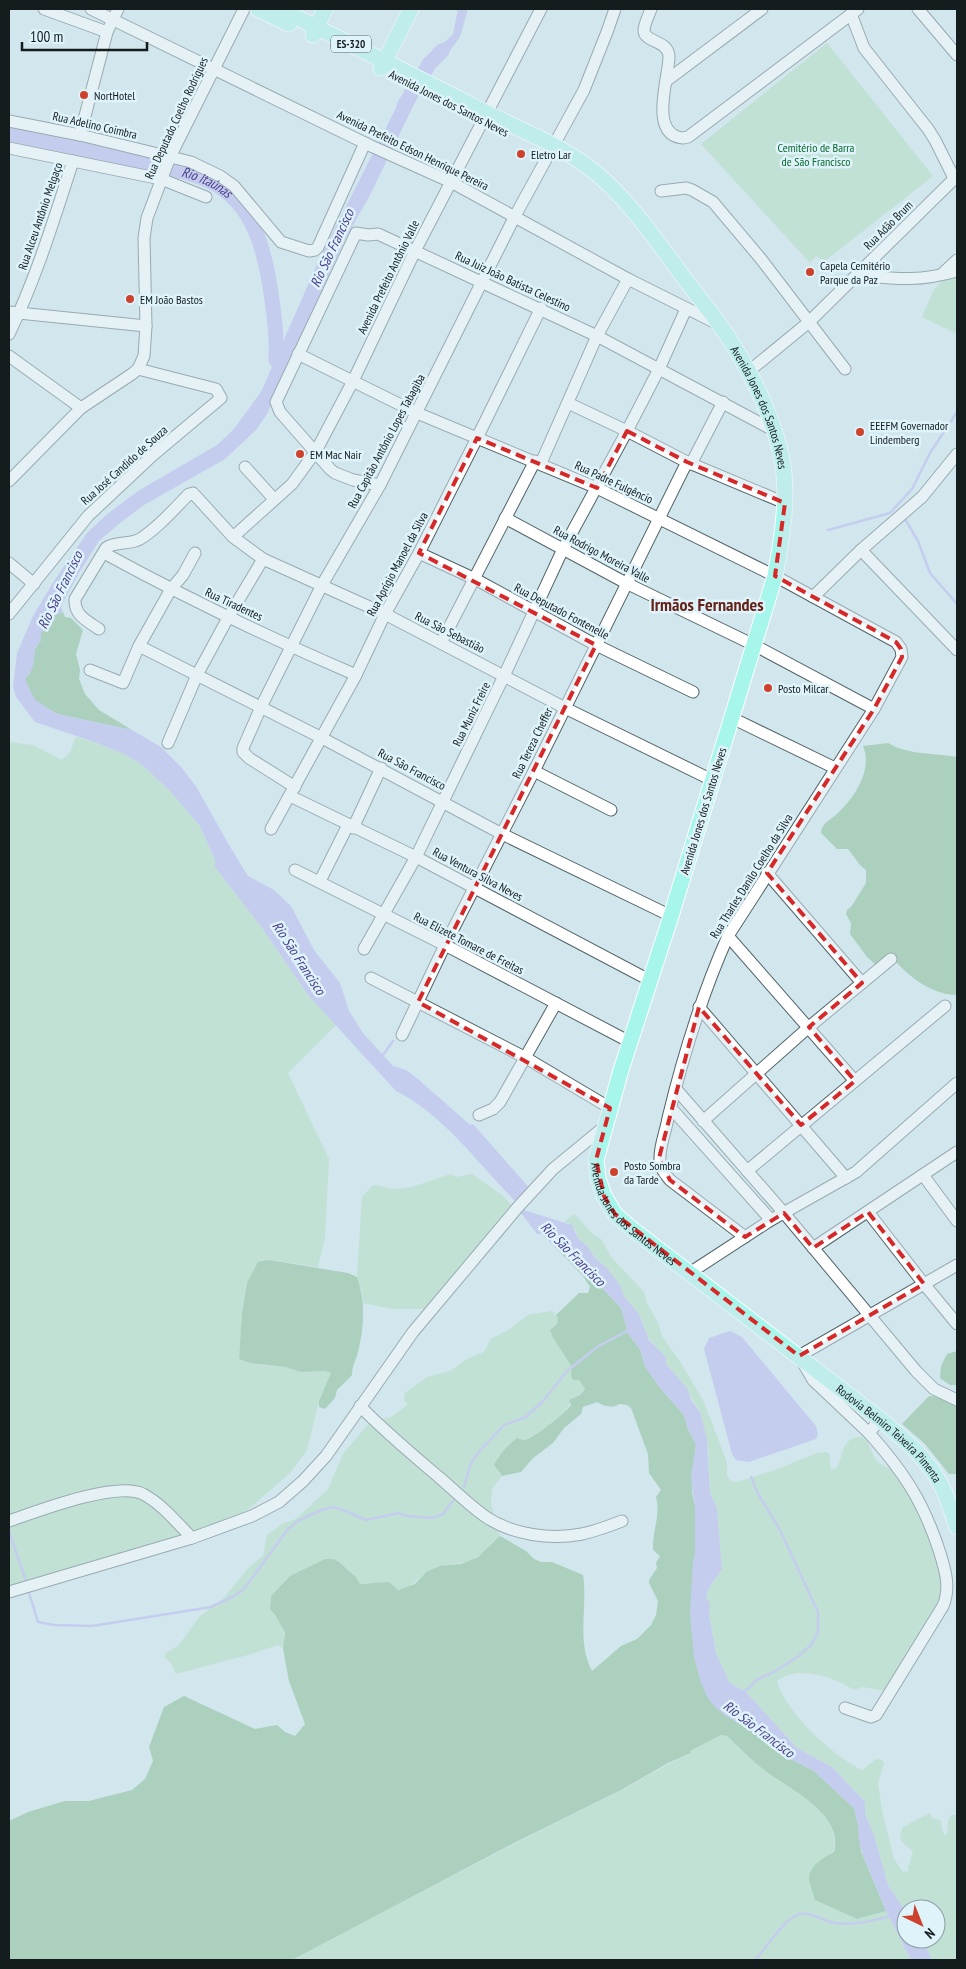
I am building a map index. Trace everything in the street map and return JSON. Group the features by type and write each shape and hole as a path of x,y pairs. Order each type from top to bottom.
{"main road":[{"name":"Avenida Jones dos Santos Neves","path":"258,9 315,32 383,64 551,150 632,211 668,255 720,325 748,372 775,430 782,465 785,503 784,525 775,576 672,916 630,1042 596,1160 598,1178 604,1196 615,1214 688,1274 799,1356"},
{"name":"Avenida Jones dos Santos Neves","path":"279,9 315,32"},
{"path":"315,32 326,9"},
{"path":"383,64 411,9"},
{"name":"Rodovia Belmiro Teixeira Pimenta","path":"799,1356 880,1419 917,1451 931,1468 943,1489 957,1527"}],"street":[{"path":"44,9 107,32"},
{"name":"Avenida Prefeito Edson Henrique Pereira","path":"91,9 368,145 451,182 628,279 720,325"},
{"path":"80,134 107,32 118,9"},
{"name":"Rua Deputado Coelho Rodrigues","path":"138,369 144,356 146,326 144,238 147,218 169,158 244,9"},
{"name":"Avenida Prefeito Antônio Valle","path":"233,536 298,478 316,451 353,382 415,251 541,9"},
{"name":"Rua Capitão Antônio Lopes Tabagiba","path":"243,748 322,585 380,485 515,216 584,90 614,9"},
{"path":"651,9 644,32 648,37 663,45 668,52 662,117 672,133 679,138 688,137 854,12 864,48 928,129 956,177"},
{"path":"666,81 762,9"},
{"path":"918,9 957,56"},
{"name":"Rua Adelino Coimbra","path":"9,121 80,134 169,158 192,162 228,181 248,201 277,238 284,244 309,251 314,251 318,247 368,145"},
{"path":"9,148 162,176 206,197"},
{"name":"Rua Alceu Antônio Melgaço","path":"9,334 14,312 44,250 73,161"},
{"name":"Rua Adão Brum","path":"748,372 809,322 956,177"},
{"path":"661,191 686,188 713,202 761,259 845,369"},
{"name":"Rua Juiz João Batista Celestino","path":"298,354 355,233 368,236 377,234 482,281 597,336 775,430"},
{"path":"940,276 957,260"},
{"path":"858,274 915,280 957,271"},
{"path":"441,643 505,518 538,462 568,404 597,336 628,279"},
{"name":"Rua Aprígio Manoel da Silva","path":"271,829 356,675 385,614 477,438 540,308"},
{"name":"Rua Muniz Freire","path":"364,949 416,857 563,549 659,369 686,309"},
{"path":"14,312 146,326"},
{"path":"298,354 276,399 276,405 280,412 330,469 353,480 380,485"},
{"name":"Rua Padre Fulgêncio","path":"298,354 416,413 538,462 658,517 775,576 896,642 901,649 902,657"},
{"path":"9,356 81,408"},
{"path":"9,481 81,408 138,369"},
{"name":"Rua José Candido de Souza","path":"9,614 88,516 153,456 220,400 221,395 216,389 138,369"},
{"name":"Rua Tereza Cheffer","path":"402,1035 445,944 534,771 658,517 723,402"},
{"path":"568,404 627,431 689,463 785,503"},
{"path":"812,597 922,496 957,454"},
{"path":"245,467 274,499"},
{"name":"Rua São Sebastião","path":"104,553 110,546 130,543 150,532 189,494 194,494 233,536 263,559 385,614 565,708 712,780"},
{"name":"Rua Rodrigo Moreira Valle","path":"505,518 626,583 754,645 874,709"},
{"path":"861,550 957,650"},
{"path":"99,629 83,619 74,606 75,599 104,553"},
{"name":"Rua Tiradentes","path":"104,553 170,590 356,675"},
{"path":"90,670 121,683 124,681 139,646 170,590 183,575 195,553"},
{"name":"Rua Deputado Fontenelle","path":"418,553 475,579 596,645 694,692"},
{"path":"168,743 197,675 263,559"},
{"path":"9,563 34,584"},
{"name":"Rua São Francisco","path":"139,646 381,768 502,834 672,916"},
{"name":"Rua Tharles Danilo Coelho da Silva","path":"745,1237 670,1180 664,1173 659,1158 676,1089 700,1007 728,936 874,709 902,657"},
{"path":"732,718 835,768"},
{"name":"Rua Ventura Silva Neves","path":"243,748 243,752 249,758 293,791 351,826 416,857 651,981"},
{"path":"320,881 381,768"},
{"path":"534,771 610,810"},
{"name":"Rua Elizete Tomare de Freitas","path":"295,870 445,944 630,1042"},
{"path":"767,873 862,983"},
{"path":"728,936 855,1081"},
{"path":"703,1121 891,959"},
{"path":"371,978 526,1058 610,1108"},
{"path":"480,1115 497,1106 556,1003"},
{"path":"746,1171 946,1006"},
{"path":"700,1007 846,1178"},
{"path":"688,1274 771,1220 846,1178 957,1083"},
{"path":"676,1089 784,1213 916,1371 934,1389 957,1400"},
{"path":"671,1108 771,1220"},
{"path":"9,1592 192,1538 252,1516 279,1502 326,1456 413,1332 518,1207 553,1169 604,1127"},
{"path":"813,1248 957,1152"},
{"path":"923,1175 957,1221"},
{"path":"868,1212 957,1324"},
{"path":"845,1708 871,1717 876,1715 948,1595 943,1564 926,1514 904,1475 870,1433 813,1380 799,1356 957,1265"},
{"path":"360,1406 474,1508 500,1524 533,1534 565,1536 582,1534 622,1521"},
{"path":"870,1433 880,1419"},
{"path":"9,1521 80,1498 127,1490 142,1493 151,1499 192,1538"}],"highlighted area":[{"path":"627,431 687,462 785,503 775,576 896,642 901,649 902,657 874,709 767,873 862,983 809,1027 855,1081 801,1125 699,1007 659,1158 670,1180 745,1237 784,1213 813,1248 868,1212 924,1284 799,1356 615,1214 604,1196 596,1160 610,1108 418,1002 596,645 419,553 477,438 597,488"}],"green space":[{"name":"Cemitério de Barra de São Francisco","path":"827,43 933,176 825,261 816,256 810,263 701,144"},
{"path":"957,264 957,334 922,317 934,290"},
{"path":"63,612 65,617 71,618 83,630 76,654 80,670 79,679 85,694 99,710 132,730 57,714 35,701 26,682 26,677 30,674 35,649 41,640 41,633 50,624 49,617"},
{"path":"76,737 124,754 141,764 170,791 200,826 215,860 215,867 262,928 308,995 336,1025 288,1073 329,1159 325,1237 318,1267 269,1260 247,1283 242,1313 239,1359 260,1365 285,1367 301,1372 325,1371 332,1373 319,1401 307,1450 290,1473 238,1518 9,1590 9,742 33,745 62,760 70,752"},
{"path":"888,743 913,752 957,757 957,995 940,992 924,985 909,975 897,963 876,965 867,957 850,934 851,923 846,914 866,883 866,870 848,849 837,849 821,833 825,824 850,799 861,782 866,764 863,746"},
{"path":"451,1174 456,1177 472,1174 502,1195 510,1204 518,1207 425,1309 392,1309 363,1303 362,1290 357,1277 362,1197 373,1185 400,1189"},
{"path":"574,1214 592,1233 602,1240 611,1257 644,1292 646,1301 658,1323 662,1336 703,1400 727,1462 727,1476 731,1481 736,1482 775,1470 817,1453 826,1452 829,1454 831,1469 835,1469 847,1443 857,1437 865,1439 879,1463 895,1470 902,1478 932,1542 940,1570 941,1596 935,1611 885,1691 863,1687 854,1690 846,1685 816,1674 795,1673 777,1681 782,1693 800,1719 824,1744 838,1755 862,1770 876,1759 882,1760 884,1764 878,1783 882,1810 894,1859 903,1872 909,1871 908,1868 913,1851 902,1842 900,1835 903,1827 930,1813 932,1818 940,1820 944,1835 947,1834 948,1821 951,1815 957,1815 957,1960 931,1959 927,1949 946,1949 946,1899 897,1899 888,1885 874,1835 865,1814 865,1802 832,1767 797,1748 747,1693 729,1682 723,1672 716,1653 706,1597 710,1586 722,1569 717,1508 710,1493 708,1447 700,1412 681,1381 666,1364 658,1349 649,1339 639,1314 624,1296 620,1285 608,1269 596,1259 588,1247 578,1238 575,1229 569,1223 564,1222"},
{"path":"555,1247 560,1247 571,1255 621,1308 628,1333 640,1349 645,1366 660,1388 684,1415 688,1429 696,1444 692,1492 695,1506 693,1582 701,1683 754,1732 791,1759 814,1771 854,1808 861,1851 886,1911 857,1919 815,1900 809,1876 817,1863 834,1852 835,1838 831,1826 824,1815 801,1795 762,1768 727,1736 721,1735 621,1790 514,1843 292,1960 9,1960 9,1821 28,1812 65,1801 89,1801 132,1790 145,1779 153,1761 149,1747 164,1707 184,1696 255,1729 277,1725 285,1732 295,1736 305,1724 289,1681 283,1648 285,1633 270,1609 271,1596 290,1576 325,1559 334,1559 356,1577 360,1584 389,1582 398,1590 415,1584 426,1572 440,1566 461,1564 478,1557 500,1536 526,1551 534,1559 541,1562 552,1562 583,1575 583,1636 587,1660 592,1671 621,1646 637,1639 651,1625 656,1615 658,1601 649,1580 657,1568 656,1563 660,1556 653,1550 653,1543 658,1510 656,1497 661,1490 649,1473 648,1454 631,1408 627,1405 608,1406 597,1402 583,1407 581,1414 564,1428 553,1443 533,1458 521,1472 502,1476 494,1465 501,1454 517,1438 525,1440 542,1430 568,1409 571,1405 569,1400 580,1395 585,1389 579,1380 573,1380 571,1376 572,1367 550,1330 557,1324 558,1318 556,1315 579,1293 588,1293 590,1287 583,1276"},
{"path":"269,1260 348,1273 357,1277 363,1305 362,1334 358,1352 352,1375 337,1390 335,1398 325,1409 319,1407 319,1401 331,1373 325,1371 301,1372 285,1367 250,1363 239,1359 242,1313 247,1283 258,1262"},
{"path":"552,1311 558,1318 557,1324 551,1330 552,1336 573,1367 572,1371 585,1388 580,1395 572,1398 567,1409 549,1426 531,1438 511,1443 507,1450 497,1457 497,1471 502,1476 492,1489 491,1504 500,1536 489,1547 471,1560 429,1571 403,1589 392,1589 365,1583 360,1584 356,1577 339,1562 290,1576 271,1596 270,1609 280,1622 284,1637 283,1648 278,1645 176,1674 172,1665 164,1656 167,1652 178,1646 200,1616 223,1599 248,1568 263,1556 267,1535 282,1524 296,1519 328,1489 343,1454 374,1417 384,1419 396,1414 408,1404 404,1401 405,1393 427,1377 450,1371 467,1359 484,1352 491,1339 508,1330 528,1315"},
{"path":"957,1351 957,1385 950,1385 940,1378 941,1366 947,1354"},
{"path":"929,1396 957,1398 957,1474 949,1474 925,1444 902,1424"},
{"path":"721,1735 728,1736 762,1768 814,1805 831,1826 834,1838 833,1852 829,1854 809,1884 815,1900 857,1919 886,1911 896,1931 896,1949 905,1949 911,1960 292,1960 487,1858 617,1793 690,1754 690,1751"}],"water":[{"path":"458,9 468,9 460,37 449,52 439,56 433,68 425,64 434,48 453,34"},
{"path":"407,86 420,92 370,195 343,243 267,414 256,430 225,459 144,505 99,541 61,606 63,612 49,617 50,624 41,633 41,640 35,649 34,662 30,674 26,677 26,682 35,700 57,714 132,730 161,747 182,768 197,788 248,876 274,890 291,906 314,950 340,983 349,1011 363,1033 393,1066 406,1070 470,1125 473,1124 531,1190 520,1206 447,1128 431,1114 396,1091 308,995 262,928 215,867 215,860 200,826 170,791 141,764 124,754 35,722 16,697 13,687 17,653 33,616 87,533 106,515 138,491 217,445 234,429 261,392 318,262"},
{"path":"524,1210 572,1225 578,1238 588,1247 596,1259 608,1269 620,1285 624,1296 639,1314 649,1340 666,1357 666,1364 687,1388 691,1400 700,1412 707,1439 710,1493 717,1508 722,1569 710,1586 706,1597 710,1603 709,1615 716,1653 729,1682 747,1693 797,1748 832,1767 865,1802 865,1814 874,1835 888,1885 897,1899 896,1931 864,1858 859,1841 854,1808 814,1771 791,1759 754,1732 701,1683 694,1657 690,1613 695,1555 695,1506 691,1478 696,1444 688,1429 684,1415 660,1388 645,1366 640,1349 628,1333 621,1308 571,1255 560,1247 555,1247 542,1234 537,1234 521,1213"},
{"path":"730,1331 742,1337 816,1426 818,1434 816,1439 749,1462 736,1460 732,1454 704,1349 709,1338"},
{"path":"905,1949 927,1949 932,1960 911,1960"}],"waterway":[{"name":"Rio São Francisco","path":"404,106 429,64 442,51"},
{"name":"Rio Itaúnas","path":"9,134 185,172 209,181 225,190 248,216 262,248 273,308 276,360"},
{"path":"828,530 890,513 912,489 930,453 957,412"},
{"path":"905,519 918,541 930,573 957,604"},
{"path":"381,1058 393,1041"},
{"path":"464,1487 471,1463 504,1425 526,1417 544,1400 567,1371 597,1347 629,1330"},
{"path":"742,1694 758,1679 774,1672 799,1656 812,1644 818,1632 818,1612 780,1530 757,1492 751,1477"},
{"path":"29,1593 38,1622 54,1625 92,1626 211,1607 244,1589 288,1529 298,1521 321,1510 333,1507 366,1520 398,1513 407,1516 432,1518 443,1514 456,1497"},
{"path":"9,1531 27,1584"},
{"name":"Rio São Francisco","path":"708,1676 710,1685 718,1699 737,1714 752,1722"},
{"path":"755,1960 782,1927 794,1916 800,1914 808,1914 830,1922 845,1924 891,1916"}],"place":[{"name":"NortHotel","path":"84,95"},
{"name":"Eletro Lar","path":"521,154"},
{"name":"Capela Cemitério Parque da Paz","path":"810,272"},
{"name":"EM João Bastos","path":"130,299"},
{"name":"EEEFM Governador Lindemberg","path":"860,432"},
{"name":"EM Mac Nair","path":"300,454"},
{"name":"Posto Milcar","path":"768,688"},
{"name":"Posto Sombra da Tarde","path":"614,1172"}],"district":[{"name":"Irmãos Fernandes","path":"707,604"}]}
